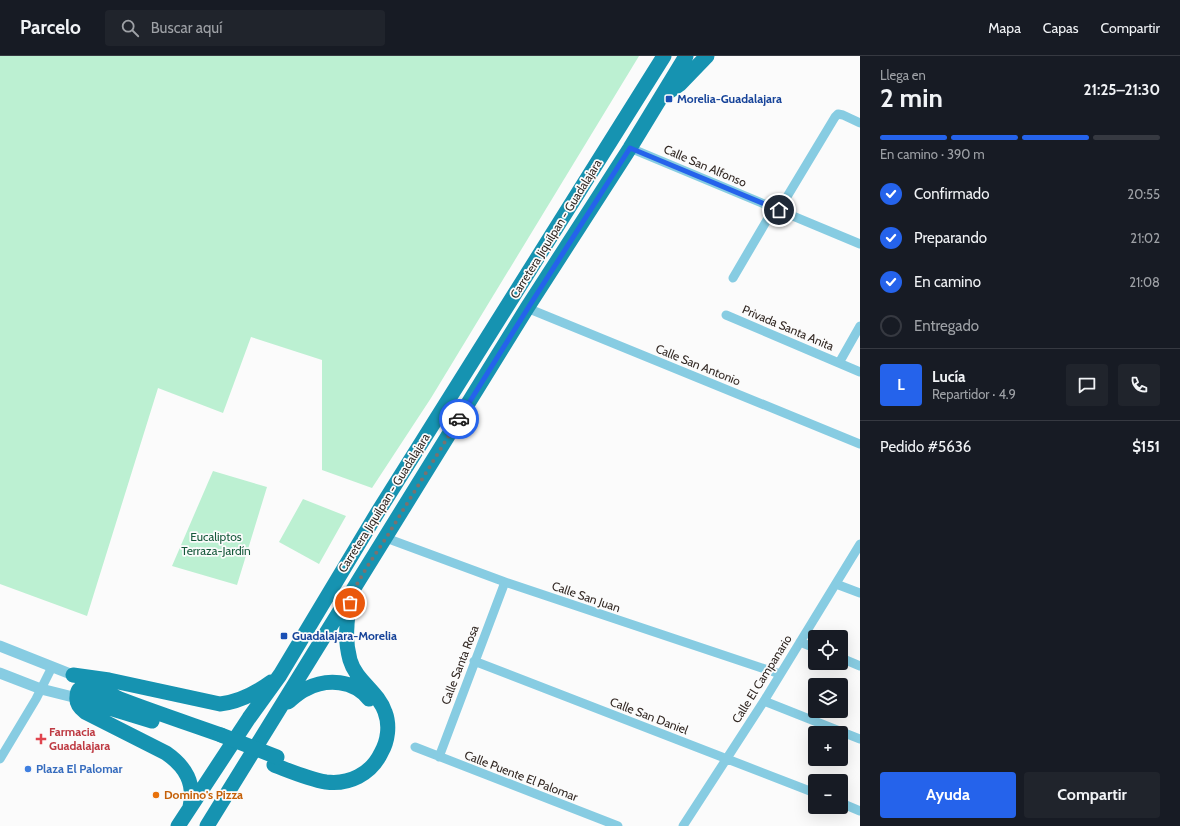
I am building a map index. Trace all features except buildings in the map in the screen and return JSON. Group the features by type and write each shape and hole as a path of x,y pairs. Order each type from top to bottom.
{"highway":[{"name":"Carretera Jiquilpan - Guadalajara","path":"178,826 249,718 280,675 376,515 664,56"},
{"name":"Carretera Jiquilpan - Guadalajara","path":"207,826 686,56"},
{"path":"661,97 680,84 707,56"},
{"path":"190,808 192,798 191,786 187,776 177,762 166,753 85,712 79,706 77,698 80,688 87,687 99,690 319,780 332,782 344,781 357,777 369,770 378,759 384,748 388,721 383,706 377,696 360,677 350,660 347,644 347,631 350,596"},
{"path":"73,675 109,680 220,704 236,701 257,691 280,675"},
{"path":"73,675 115,697"},
{"path":"275,761 330,774 344,772 356,767 370,756 376,746 379,734 377,714 371,700 360,690 342,683 324,683 313,686 302,691 280,709"},
{"path":"77,698 220,739"}],"street":[{"path":"733,278 838,114 860,123"},
{"name":"Calle San Alfonso","path":"630,148 860,244"},
{"name":"Calle San Antonio","path":"528,308 860,444"},
{"name":"Privada Santa Anita","path":"726,315 860,372"},
{"path":"839,363 860,326"},
{"name":"Calle San Juan","path":"386,538 505,582 780,674"},
{"name":"Calle El Campanario","path":"683,826 764,701 860,544"},
{"name":"Calle Santa Rosa","path":"439,757 505,582"},
{"path":"836,584 860,594"},
{"path":"800,642 808,645"},
{"path":"1,647 73,675"},
{"name":"Calle San Daniel","path":"474,661 808,790"},
{"path":"848,661 860,666"},
{"path":"0,759 36,699 52,667"},
{"path":"0,673 41,689 77,698"},
{"path":"764,701 860,739"},
{"name":"Calle Puente El Palomar","path":"415,747 618,826"},
{"path":"848,806 860,811"}],"green space":[{"path":"0,56 639,56 431,398 372,488 322,470 322,360 251,337 223,413 158,388 87,616 0,584"},
{"name":"Eucaliptos Terraza-Jardín","path":"213,471 267,487 237,585 172,566"},
{"path":"303,499 346,516 319,564 279,542"}],"way so far":[{"path":"350,603 350,596 367,567 459,419"}],"place":[{"name":"Morelia-Guadalajara","path":"669,99"},
{"name":"Guadalajara-Morelia","path":"284,636"},
{"name":"Farmacia Guadalajara","path":"41,739"},
{"name":"Plaza El Palomar","path":"28,769"},
{"name":"Domino's Pizza","path":"156,795"}],"route":[{"path":"459,419 630,148 779,210"}]}
